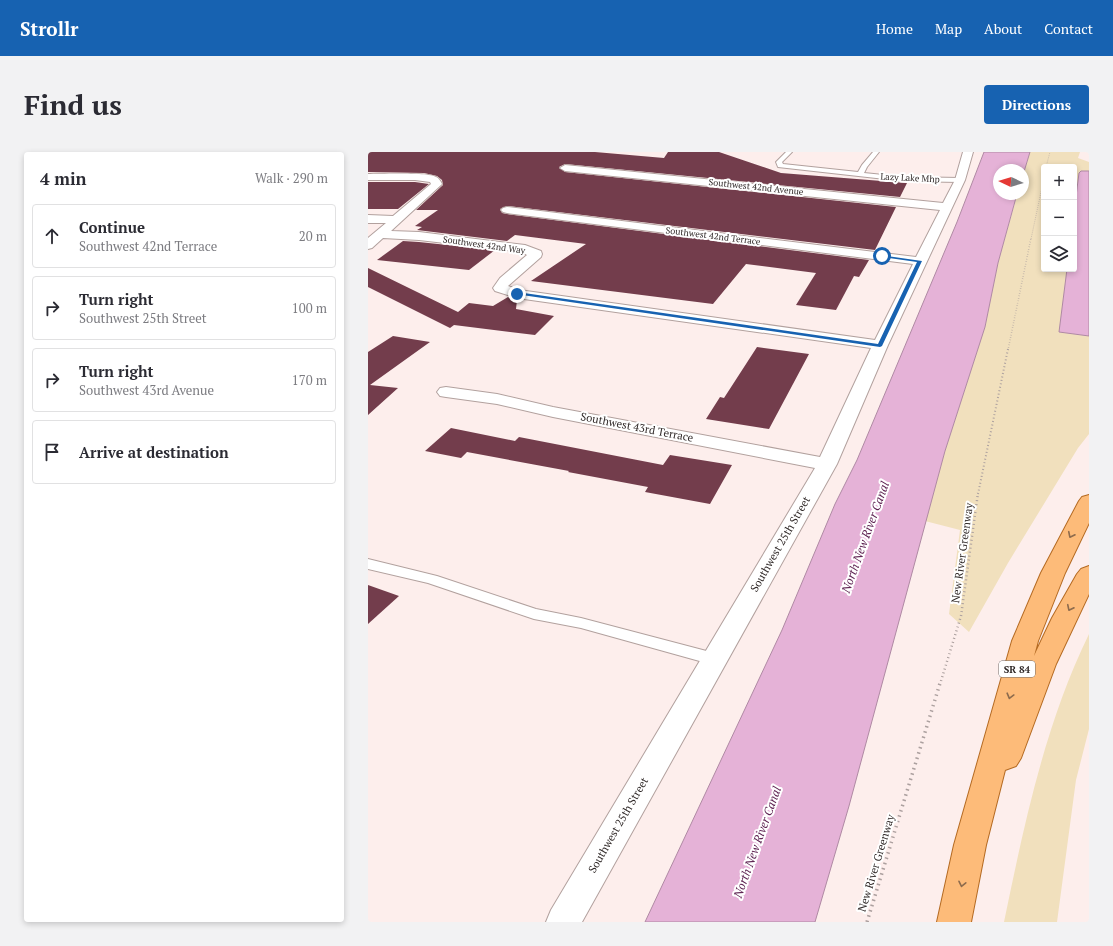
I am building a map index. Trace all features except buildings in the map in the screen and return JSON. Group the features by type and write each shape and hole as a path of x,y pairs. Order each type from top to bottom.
{"main road":[{"name":"SR 84","path":"954,922 970,846 1025,641 1053,573 1089,501"},
{"path":"970,846 1050,648 1078,590 1089,574"}],"street":[{"name":"Southwest 25th Street","path":"563,922 827,464 880,346 960,180 968,152"},
{"name":"Southwest 42nd Avenue","path":"565,168 947,207"},
{"path":"368,177 415,177 433,179 437,184 368,245"},
{"name":"Southwest 42nd Terrace","path":"507,210 920,261"},
{"path":"368,219 397,220"},
{"name":"Southwest 42nd Way","path":"380,234 420,236 525,249 536,254 505,281 500,288 517,294 880,346"},
{"name":"Southwest 43rd Terrace","path":"446,392 497,399 553,412 827,464"}],"lane":[{"name":"Lazy Lake Mhp","path":"789,152 779,162 780,166 919,180 960,180"},
{"name":"Lazy Lake Mhp","path":"860,174 864,166 876,152"},
{"path":"368,564 432,579 534,614 581,623 714,660"}],"path":[{"path":"1047,164 1050,152"},
{"name":"New River Greenway","path":"866,922 961,616 978,493 1041,192"}],"shaded area":[{"path":"1030,152 1080,152 1078,158 1089,162 1089,171 1079,173 1077,189 1077,164 1041,164 1041,272 1067,272 1059,332 1089,336 1089,434 1078,448 1008,563 969,632 949,614 960,530 925,521 945,451 985,327 998,263 1016,200 1029,200 1029,164 1026,164"},
{"path":"1089,634 1089,729 1076,780 1057,922 1004,922 1028,812 1048,739 1060,703"}],"water":[{"name":"North New River Canal","path":"984,152 1030,152 1026,164 993,164 993,200 1015,200 998,263 985,327 945,451 849,806 815,922 645,922 782,630 835,504 857,460 957,222"},
{"path":"1081,171 1089,171 1089,336 1059,332 1067,272 1077,272 1077,189 1079,173"}],"route":[{"path":"517,294 880,346 920,261 882,256"}]}
